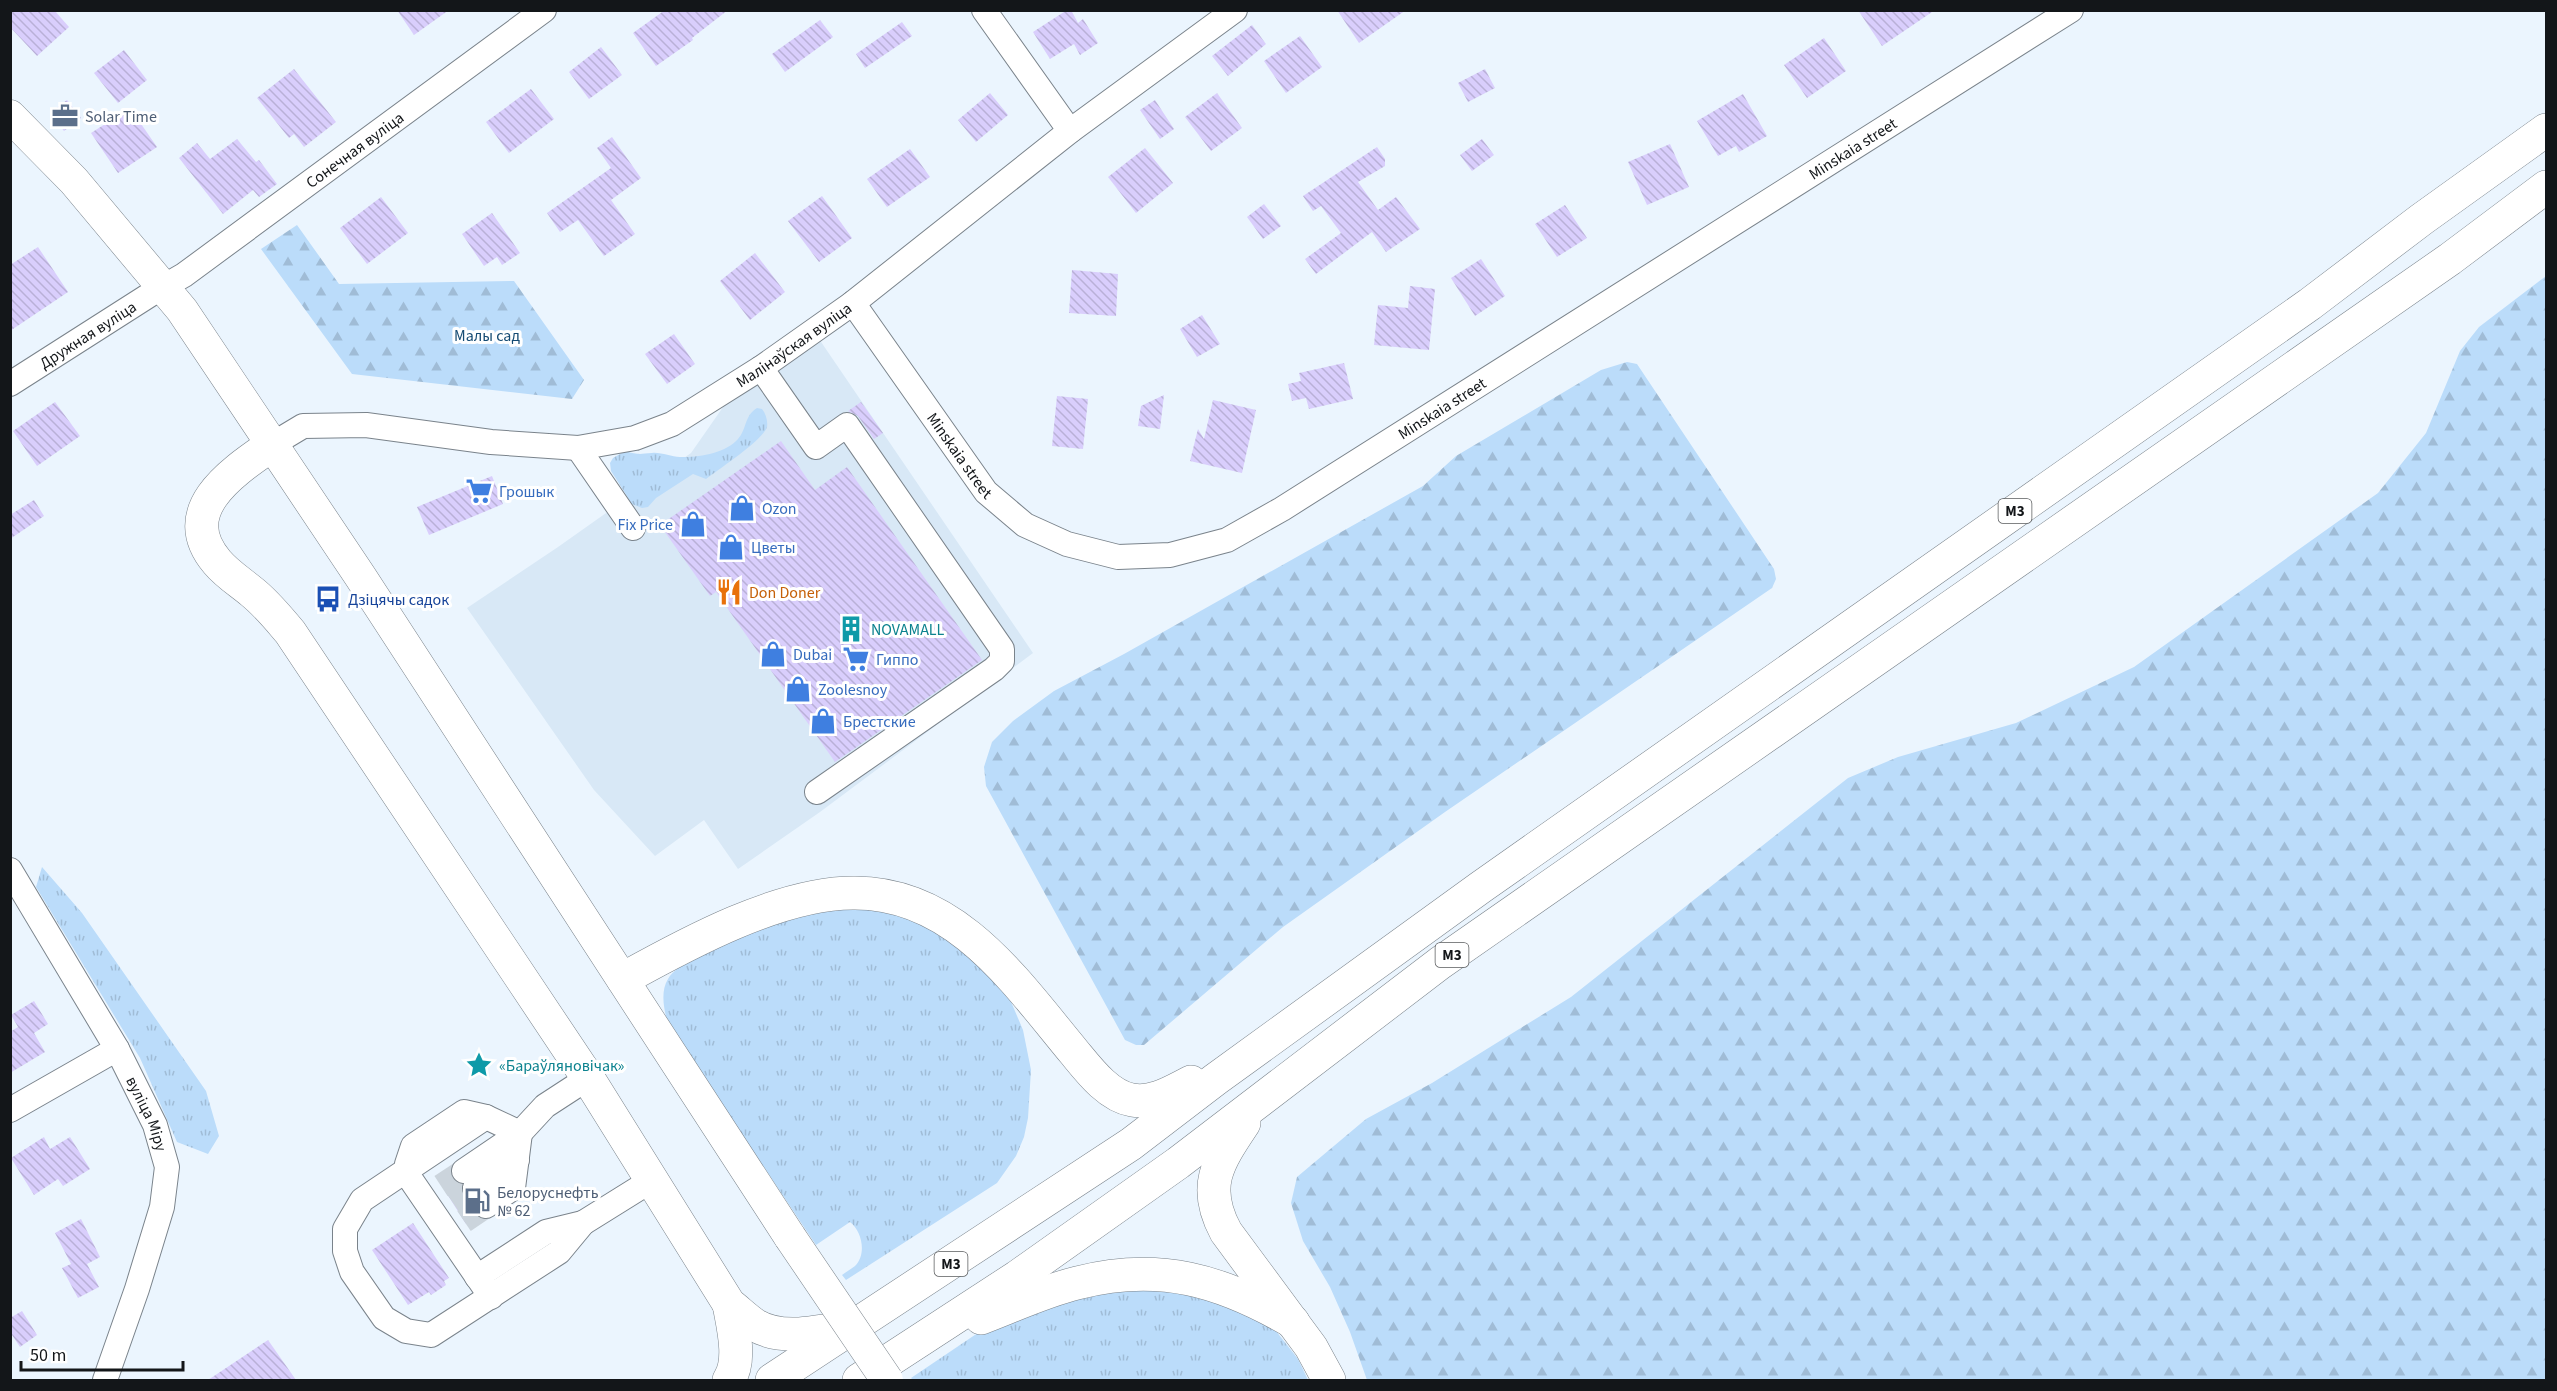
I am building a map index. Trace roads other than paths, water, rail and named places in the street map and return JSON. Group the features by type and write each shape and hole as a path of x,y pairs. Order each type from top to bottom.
{"highway":[{"name":"М3","path":"772,1380 1131,1144 1481,887 2310,304 2422,219 2547,130"},
{"name":"М3","path":"859,1380 1027,1271 1178,1163 1440,963 2450,259 2547,188"},
{"path":"273,444 232,474 207,503 202,526 208,550 230,575 269,607 290,632 588,1078 729,1304 756,1326 778,1332 800,1334 860,1324"},
{"path":"623,979 694,941 740,920 831,895 854,893 881,895 914,904 945,917 973,938 1026,994 1095,1077 1130,1100 1147,1101 1168,1094 1265,1044"},
{"path":"1259,1101 1223,1155 1216,1170 1213,1186 1214,1202 1226,1232 1311,1347 1329,1380"},
{"path":"916,1345 1049,1291 1076,1283 1131,1275 1159,1275 1215,1284 1241,1294 1293,1322"},
{"path":"729,1304 735,1338 735,1362 729,1380"}],"main road":[{"path":"10,116 74,181 164,287 273,444 790,1237 887,1380"}],"street":[{"name":"Сонечная вуліца","path":"164,287 194,268 544,10"},
{"path":"984,10 1070,131"},
{"name":"Малінаўская вуліца","path":"273,444 303,426 366,425 491,442 578,448 635,438 672,424 761,368 853,303 1070,131 1235,10"},
{"name":"Minskaia street","path":"853,303 986,492 1025,525 1067,543 1118,557 1170,555 1227,540 1282,509 2071,10"},
{"name":"Дружная вуліца","path":"10,384 164,287"},
{"path":"761,368 816,447 847,425 1002,649 1002,661 994,669 817,792"},
{"path":"578,448 633,528"},
{"name":"вуліца Міру","path":"10,870 117,1049 155,1125 167,1167 162,1207 137,1289 105,1380"},
{"path":"10,1110 117,1049"},
{"path":"520,1133 513,1188 475,1188 520,1133 545,1106 588,1078"},
{"path":"520,1133 486,1117 464,1112 413,1146 405,1172 362,1200 345,1229 345,1251 352,1272 384,1318 406,1331 431,1335 559,1252 583,1223"},
{"path":"405,1172 444,1209 477,1277 491,1297"},
{"path":"477,1277 546,1232 583,1223 652,1180"}],"tunnel":[{"path":"441,1186 464,1171"},
{"path":"453,1203 475,1188"},
{"path":"464,1221 486,1206"}],"place":[{"name":"Solar Time","path":"65,116"},
{"name":"Грошык","path":"479,491"},
{"name":"Ozon","path":"742,508"},
{"name":"Fix Price","path":"693,524"},
{"name":"Цветы","path":"731,547"},
{"name":"Don Doner","path":"729,592"},
{"name":"Дзіцячы садок","path":"328,599"},
{"name":"NOVAMALL","path":"851,629"},
{"name":"Dubai","path":"773,654"},
{"name":"Гиппо","path":"856,659"},
{"name":"Zoolesnoy","path":"798,689"},
{"name":"Брестские","path":"823,721"},
{"name":"«Бараўляновічак»","path":"479,1065"},
{"name":"Белоруснефть № 62","path":"477,1201"}],"park label":[{"name":"Малы сад","path":"487,335"}]}
